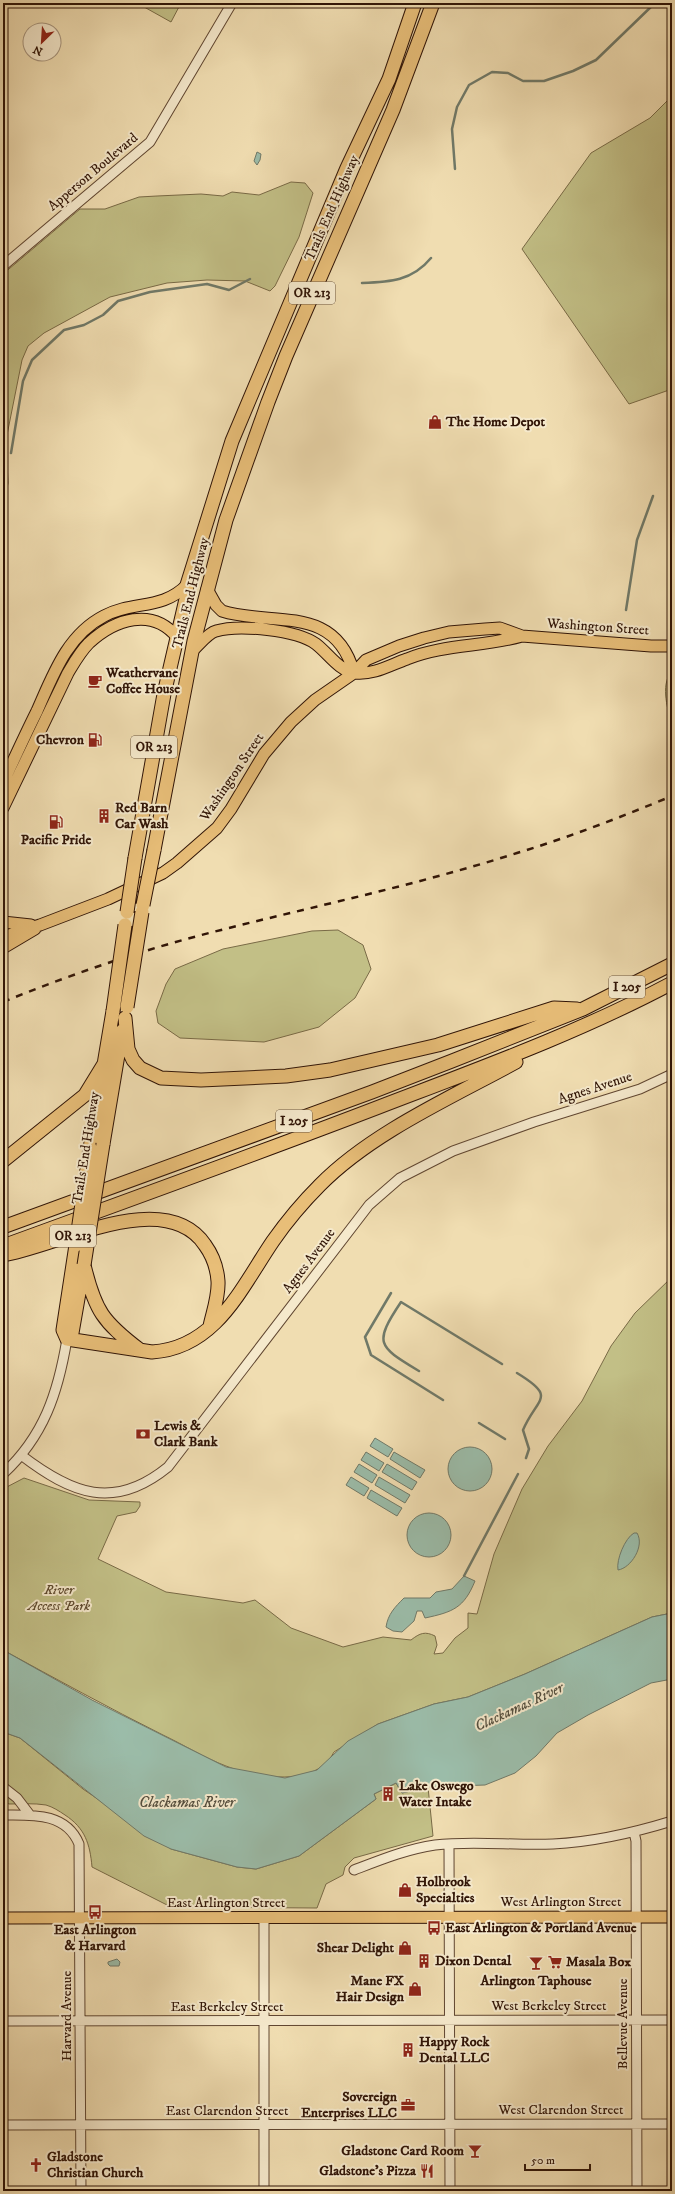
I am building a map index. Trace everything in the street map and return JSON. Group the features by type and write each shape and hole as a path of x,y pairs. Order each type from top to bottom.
{"highway":[{"name":"Trails End Highway","path":"67,1340 72,1333 90,1148 113,1011 135,858 163,702 186,599 187,585 232,441 347,168 388,79 415,3"},
{"name":"Trails End Highway","path":"78,1267 103,1144 154,850 206,588 226,520 268,402 311,297 393,110 433,3"},
{"name":"I 205","path":"3,1227 372,1092 583,1009 672,964"},
{"name":"I 205","path":"3,1246 301,1137 484,1067 575,1029 672,983"},
{"path":"126,1012 128,1048 133,1060 140,1068 160,1078 201,1080 286,1076 330,1070 438,1045 554,1008 583,1009"},
{"path":"67,1340 152,1352 177,1348 200,1336 232,1305 274,1240 292,1216 333,1173 394,1129 575,1029"},
{"name":"OR 213","path":"3,1161 84,1095 104,1064"},
{"name":"OR 213","path":"3,1254 136,1220 156,1218 170,1220 196,1234 208,1249 216,1264 218,1290 210,1326"},
{"name":"OR 213","path":"78,1267 102,1316 114,1330 141,1350"}],"main road":[{"path":"3,783 60,660 81,632 92,622 117,609 166,601 179,593 187,585"},
{"path":"206,588 216,606 222,611 295,620 320,629 349,655 354,673"},
{"path":"3,808 68,673 79,654 88,643 110,628 137,619 152,619 159,622 171,630 177,638"},
{"path":"193,650 214,631 227,628 286,632 306,638 315,644 336,664 354,673"},
{"name":"Washington Street","path":"3,937 40,925 108,899 163,873 196,848 217,828 231,809 260,760 287,726 315,700 354,673 366,660 399,646 448,632 500,628 522,636 651,646 672,646"},
{"name":"Washington Street","path":"354,673 373,672 408,658 446,648 499,643 522,636"},
{"path":"3,922 40,925"},
{"name":"Washington Street","path":"3,948 30,934 40,925"},
{"name":"West Arlington Street","path":"450,1918 672,1917"},
{"name":"East Arlington Street","path":"3,1918 450,1918"}],"street":[{"name":"Apperson Boulevard","path":"3,266 150,142 232,3"},
{"name":"Agnes Avenue","path":"21,1455 54,1479 91,1492 118,1492 146,1483 168,1467 370,1205 400,1178 452,1151 534,1122 640,1089 672,1074"},
{"path":"3,1474 21,1455 41,1426 51,1405 60,1377 67,1340"},
{"path":"3,1787 17,1798 30,1815"},
{"path":"3,1815 30,1815"},
{"name":"Harvard Avenue","path":"30,1815 56,1820 72,1833 78,1841 80,1856 81,1918 81,2191"},
{"path":"354,1870 410,1850 449,1844 553,1844 588,1841 634,1832 672,1821"},
{"name":"Bellevue Avenue","path":"634,1832 636,1841 637,1917 637,2191"},
{"path":"449,1844 450,2191"},
{"path":"264,1918 264,2191"},
{"name":"West Berkeley Street","path":"450,2021 672,2020"},
{"name":"East Berkeley Street","path":"3,2021 450,2021"},
{"name":"West Clarendon Street","path":"450,2125 672,2124"},
{"name":"East Clarendon Street","path":"3,2125 450,2125"}],"green space":[{"path":"137,3 181,3 171,22"},
{"path":"672,96 672,389 629,404 522,249 591,153 650,118"},
{"path":"291,182 305,183 313,193 299,237 275,286 270,291 245,281 207,280 167,283 110,297 44,333 28,346 22,360 6,440 8,483 5,500 3,503 3,274 80,209 105,209 139,197 201,194 223,196 232,192 259,195"},
{"path":"672,670 672,729 665,691 668,677"},
{"path":"338,930 363,945 371,969 355,998 319,1027 264,1042 180,1038 158,1023 156,1011 166,984 175,969 223,949 312,931"},
{"name":"River Access Park","path":"672,1277 672,1613 652,1617 525,1674 468,1697 434,1704 378,1724 334,1752 326,1763 314,1771 285,1777 253,1774 218,1763 63,1683 3,1650 3,1489 24,1478 89,1500 140,1502 140,1506 136,1512 117,1516 98,1559 166,1592 243,1603 255,1600 291,1628 343,1647 383,1637 411,1640 420,1634 425,1633 435,1636 437,1645 434,1654 443,1653 455,1638 468,1628 468,1613 477,1614 494,1554 522,1489 548,1446 582,1401 611,1346 635,1313"},
{"path":"3,1732 20,1738 83,1789 171,1849 237,1867 256,1869 299,1856 376,1799 374,1794 396,1783 402,1793 428,1787 433,1836 354,1858 345,1867 343,1875 326,1884 317,1908 171,1907 92,1867 90,1851 82,1831 72,1820 54,1808 46,1805 9,1804 3,1801"}],"water":[{"path":"257,152 261,154 257,165 254,161"},
{"path":"375,1438 393,1449 388,1457 370,1446"},
{"path":"466,1447 474,1447 486,1453 492,1465 492,1473 486,1485 474,1491 466,1491 454,1485 448,1473 448,1465 454,1453"},
{"path":"366,1452 384,1463 379,1471 361,1460"},
{"path":"394,1452 425,1470 420,1478 390,1459"},
{"path":"359,1464 377,1475 372,1483 354,1472"},
{"path":"387,1464 417,1482 412,1490 382,1472"},
{"path":"351,1477 369,1488 364,1496 346,1485"},
{"path":"379,1477 410,1495 405,1503 375,1485"},
{"path":"371,1490 402,1508 397,1516 367,1498"},
{"path":"425,1513 433,1513 445,1519 451,1531 451,1539 445,1551 433,1557 425,1557 413,1551 407,1539 407,1531 413,1519"},
{"path":"634,1533 637,1533 639,1538 638,1550 628,1565 618,1570 618,1561 624,1544"},
{"path":"464,1576 475,1581 462,1603 450,1611 425,1618 422,1611 417,1611 414,1621 402,1632 393,1631 386,1627 390,1614 404,1598 430,1598 436,1592 452,1589"},
{"name":"Clackamas River","path":"672,1613 672,1679 651,1683 588,1715 557,1733 536,1756 515,1773 485,1785 428,1787 402,1793 396,1783 374,1794 376,1799 299,1856 256,1869 237,1867 171,1849 144,1836 20,1738 3,1732 3,1650 92,1700 226,1767 285,1778 317,1770 348,1741 378,1724 434,1704 468,1697 525,1674 652,1617"},
{"path":"117,1959 120,1962 119,1966 110,1966 108,1964 108,1962"}],"waterway":[{"path":"455,169 452,129 457,107 469,85 492,72 508,73 523,81 544,81 573,71 596,60 655,3"},
{"path":"362,283 400,279 424,266 431,258"},
{"path":"11,453 23,381 32,360 64,330 84,325 103,315 118,301 150,292 207,284 229,290 250,279"},
{"path":"626,610 637,540 653,496"},
{"path":"391,1293 365,1337 371,1355 443,1400"},
{"path":"419,1371 395,1356 384,1343 386,1327 401,1302 502,1364"},
{"path":"517,1373 530,1381 541,1393 541,1398 523,1430 529,1449 526,1458"},
{"path":"479,1423 505,1439"},
{"path":"464,1576 518,1474"}],"railway":[{"path":"3,1002 81,972 160,947 213,932 479,865 556,840 634,812 672,796"}],"place":[{"name":"The Home Depot","path":"435,422"},
{"name":"Weathervane Coffee House","path":"95,681"},
{"name":"Chevron","path":"95,740"},
{"name":"Red Barn Car Wash","path":"104,816"},
{"name":"Pacific Pride","path":"56,822"},
{"name":"Lewis & Clark Bank","path":"143,1434"},
{"name":"Lake Oswego Water Intake","path":"388,1794"},
{"name":"Holbrook Specialties","path":"405,1890"},
{"name":"East Arlington & Harvard","path":"95,1912"},
{"name":"East Arlington & Portland Avenue","path":"434,1928"},
{"name":"Shear Delight","path":"405,1948"},
{"name":"Dixon Dental","path":"424,1961"},
{"name":"Masala Box","path":"555,1962"},
{"name":"Arlington Taphouse","path":"536,1963"},
{"name":"Mane FX Hair Design","path":"415,1989"},
{"name":"Happy Rock Dental LLC","path":"408,2050"},
{"name":"Sovereign Enterprises LLC","path":"408,2105"},
{"name":"Gladstone Card Room","path":"475,2151"},
{"name":"Gladstone Christian Church","path":"36,2165"},
{"name":"Gladstone's Pizza","path":"427,2171"}]}
